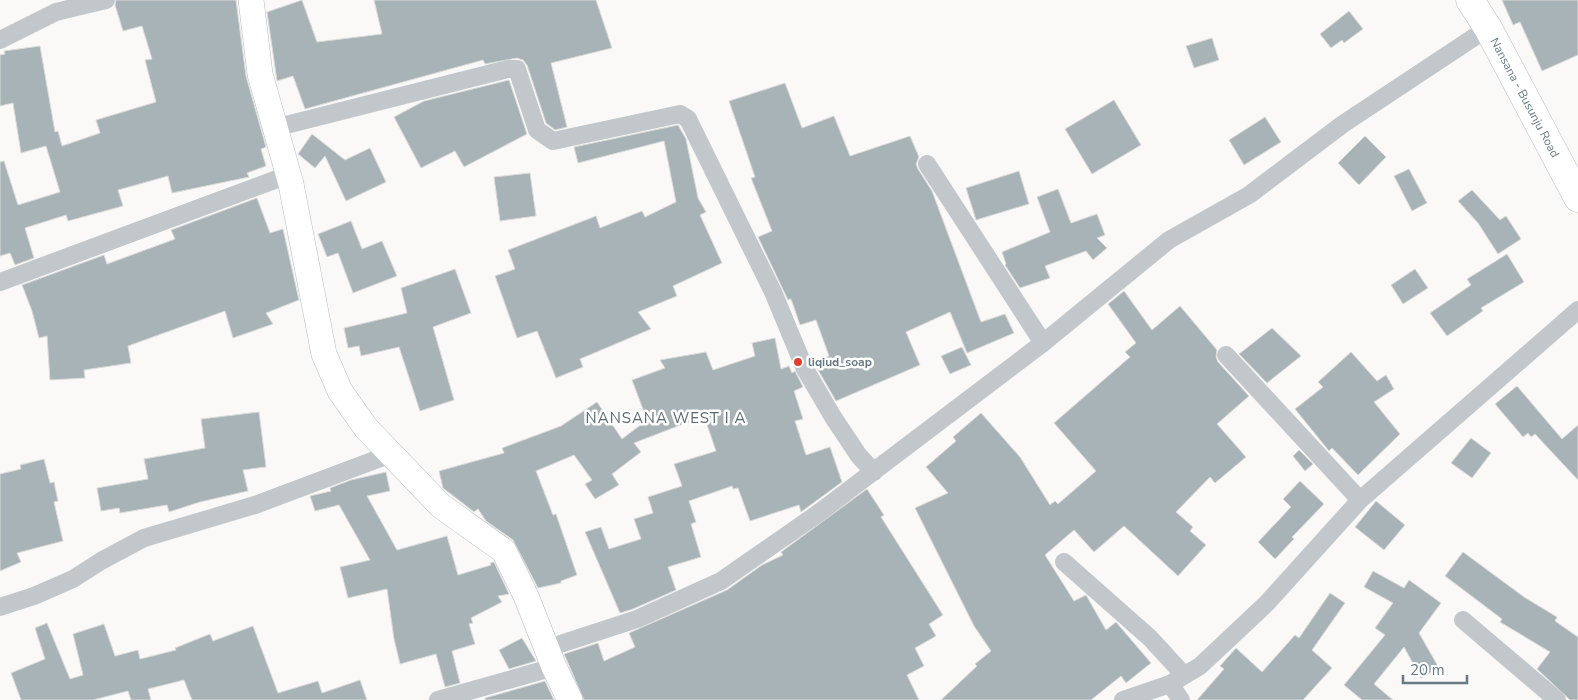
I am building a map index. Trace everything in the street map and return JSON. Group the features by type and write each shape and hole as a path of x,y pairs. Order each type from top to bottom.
{"main road":[{"name":"Nansana - Busunju Road","path":"1470,0 1488,28 1576,190"}],"street":[{"path":"0,40 56,12 106,0"},
{"path":"251,0 260,74 288,175 324,354 340,391 366,428 441,506 504,551 526,596 570,700"},
{"path":"438,700 551,657 722,581 874,472 1043,343 1169,240 1249,195 1343,124 1488,28"},
{"path":"274,128 508,69 517,69 536,130 553,141 680,114 688,119 773,292 805,369 833,417 859,456 874,472"},
{"path":"927,164 1043,343"},
{"path":"0,282 288,175"},
{"path":"1123,700 1177,680 1200,666 1267,603 1360,500 1578,310"},
{"path":"1226,354 1360,500"},
{"path":"0,607 34,596 73,579 101,561 144,538 255,505 391,454"},
{"path":"1064,562 1150,638 1177,680 1181,700"},
{"path":"1463,620 1556,700"}],"building":[{"path":"116,0 236,0 246,76 266,147 261,149 266,166 247,173 249,177 172,193 168,176 118,190 123,206 68,221 66,215 25,228 34,258 15,265 10,253 0,256 0,162 4,161 18,205 60,192 46,146 21,153 13,103 0,106 0,55 5,54 4,51 40,46 55,132 58,131 62,146 100,133 96,120 156,102 145,60 152,59 142,26 123,31 115,5"},
{"path":"302,0 317,42 382,34 374,0 596,0 612,48 551,63 567,127 555,130 546,123 527,65 523,60 517,58 485,64 483,60 305,109 293,76 277,81 267,12"},
{"path":"1502,0 1578,0 1578,55 1542,71 1520,22 1513,25"},
{"path":"1349,11 1363,29 1344,43 1342,40 1331,48 1320,34"},
{"path":"1212,38 1219,60 1194,68 1186,46"},
{"path":"509,80 527,134 464,167 455,151 421,168 394,117 424,101"},
{"path":"785,83 802,128 834,116 850,156 910,136 919,157 916,164 932,191 981,322 1005,314 1014,333 967,353 950,312 906,332 920,365 836,401 814,363 829,356 816,320 800,325 791,299 788,300 758,237 772,231 751,178 755,177 729,101"},
{"path":"1114,100 1141,145 1092,174 1065,129"},
{"path":"1265,117 1281,142 1244,165 1229,140"},
{"path":"678,125 686,139 698,198 706,212 700,215 722,263 673,286 677,296 638,312 651,329 580,359 583,367 556,378 537,331 517,338 495,276 515,269 508,250 596,216 600,228 642,211 645,217 676,202 664,141 578,163 574,147"},
{"path":"312,134 345,160 370,148 386,182 346,201 325,156 315,168 298,154"},
{"path":"1365,136 1386,157 1359,185 1338,163"},
{"path":"1409,169 1427,203 1412,211 1394,176"},
{"path":"1019,171 1029,204 976,220 966,188"},
{"path":"530,173 536,216 500,221 494,177"},
{"path":"1058,189 1071,223 1097,214 1105,235 1097,238 1107,248 1093,260 1086,251 1045,266 1050,278 1020,288 1005,265 1002,252 1050,232 1037,197"},
{"path":"1472,190 1500,220 1506,216 1521,239 1498,254 1478,223 1458,201"},
{"path":"257,198 270,233 283,229 299,300 266,313 273,324 233,338 225,311 128,346 131,363 84,370 85,378 50,380 47,336 39,338 32,311 22,285 104,255 107,264 175,239 171,230"},
{"path":"351,221 362,249 382,241 397,276 353,293 338,253 327,257 318,234"},
{"path":"1507,254 1524,282 1481,308 1483,311 1447,336 1430,313 1471,285 1467,279"},
{"path":"455,269 471,313 433,327 454,400 420,411 399,347 361,356 359,346 348,348 344,328 407,313 401,288"},
{"path":"1415,269 1428,288 1403,304 1391,285"},
{"path":"1124,291 1152,330 1180,306 1217,350 1216,357 1218,362 1249,396 1217,424 1246,457 1215,483 1210,477 1176,512 1193,527 1190,531 1206,545 1178,576 1124,526 1094,552 1074,530 1045,555 1074,601 1086,595 1106,630 1116,622 1151,663 1126,683 1121,676 1091,700 941,700 977,666 975,664 991,651 974,626 915,508 948,493 926,467 956,441 953,437 981,413 1020,457 1050,505 1055,501 1058,504 1096,471 1054,423 1130,357 1125,352 1136,343 1108,304"},
{"path":"1272,328 1301,356 1267,383 1239,354"},
{"path":"775,338 781,369 789,366 792,373 795,371 803,387 794,391 803,419 795,421 806,455 830,447 842,482 801,512 799,505 750,521 738,488 733,489 732,486 689,501 696,522 691,524 701,557 668,567 676,590 620,613 585,532 601,527 609,549 641,539 634,519 653,513 648,497 682,486 674,464 716,451 704,416 634,443 641,452 612,474 619,485 595,499 585,484 592,480 574,455 536,471 553,515 556,514 577,575 561,581 561,583 538,588 513,540 486,521 478,509 474,512 443,488 439,471 504,453 502,448 561,426 597,402 622,439 647,420 632,380 665,368 660,360 706,352 713,370 755,356 752,343"},
{"path":"962,347 971,365 950,374 941,356"},
{"path":"1351,352 1377,381 1386,375 1394,389 1374,402 1400,434 1358,475 1332,448 1329,451 1295,409 1323,387 1318,382"},
{"path":"1517,386 1562,439 1578,425 1578,480 1535,434 1531,437 1528,433 1523,437 1495,404"},
{"path":"259,412 266,467 243,470 248,491 200,502 169,512 167,505 120,513 119,508 101,511 97,488 148,479 144,459 205,448 201,419"},
{"path":"1471,438 1491,453 1472,478 1451,463"},
{"path":"1299,450 1313,464 1305,471 1293,456"},
{"path":"44,459 50,483 54,482 58,501 54,502 63,541 17,553 21,562 0,571 0,474 21,469 20,465"},
{"path":"386,472 390,491 367,496 397,550 447,536 458,575 491,565 490,563 494,562 509,594 498,596 502,602 471,618 473,623 469,624 475,644 452,651 460,683 445,687 436,654 400,664 394,639 387,589 348,598 340,567 370,560 339,505 315,511 310,496 331,491 330,488 351,480"},
{"path":"1300,481 1324,504 1292,537 1294,539 1275,559 1258,542 1291,507 1283,499"},
{"path":"867,489 884,515 881,517 943,615 929,624 936,636 915,648 924,666 907,675 919,700 584,700 564,654 598,643 604,661 635,647 629,633 727,590 762,565 783,555 781,552"},
{"path":"1376,501 1405,525 1384,550 1355,527"},
{"path":"1463,552 1524,597 1557,617 1555,621 1578,637 1578,700 1570,700 1537,669 1550,652 1500,622 1502,619 1445,576"},
{"path":"1373,571 1404,588 1409,580 1441,603 1419,633 1439,668 1421,678 1404,647 1374,684 1393,700 1362,700 1344,685 1385,635 1375,628 1393,603 1364,587"},
{"path":"1330,593 1345,603 1312,650 1332,668 1303,700 1197,700 1224,669 1220,666 1236,648 1262,672 1295,635 1299,638"},
{"path":"47,623 70,679 83,675 73,634 104,624 115,656 138,650 140,659 176,650 175,648 210,634 213,641 253,626 278,693 318,681 322,693 360,680 367,700 192,700 184,680 148,689 151,700 131,700 128,691 93,700 21,700 11,673 45,659 35,628"},
{"path":"522,638 536,661 509,669 499,650"},
{"path":"545,681 554,700 485,700 485,698"}],"place":[{"name":"liqiud_soap","path":"798,362"}],"district":[{"name":"NANSANA WEST I A","path":"666,418"}]}
